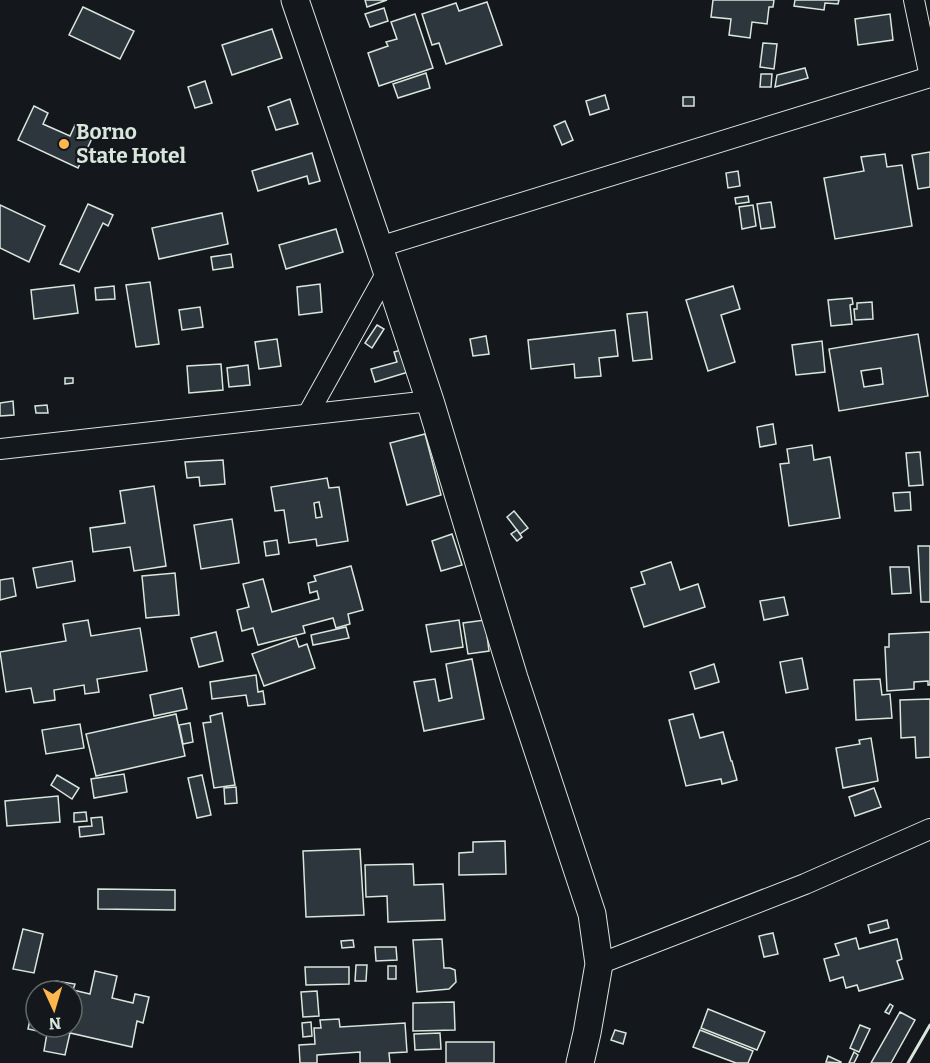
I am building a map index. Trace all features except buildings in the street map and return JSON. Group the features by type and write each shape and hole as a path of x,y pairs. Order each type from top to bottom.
{"street":[{"path":"295,0 430,401 514,678 592,914 599,964 588,1033 580,1063"},
{"path":"379,247 930,77 914,0"},
{"path":"308,414 387,272"},
{"path":"0,449 430,401"},
{"path":"599,964 805,884 930,830"}],"wall":[{"path":"908,1063 930,1025"}],"place":[{"name":"Borno State Hotel","path":"64,144"}]}
